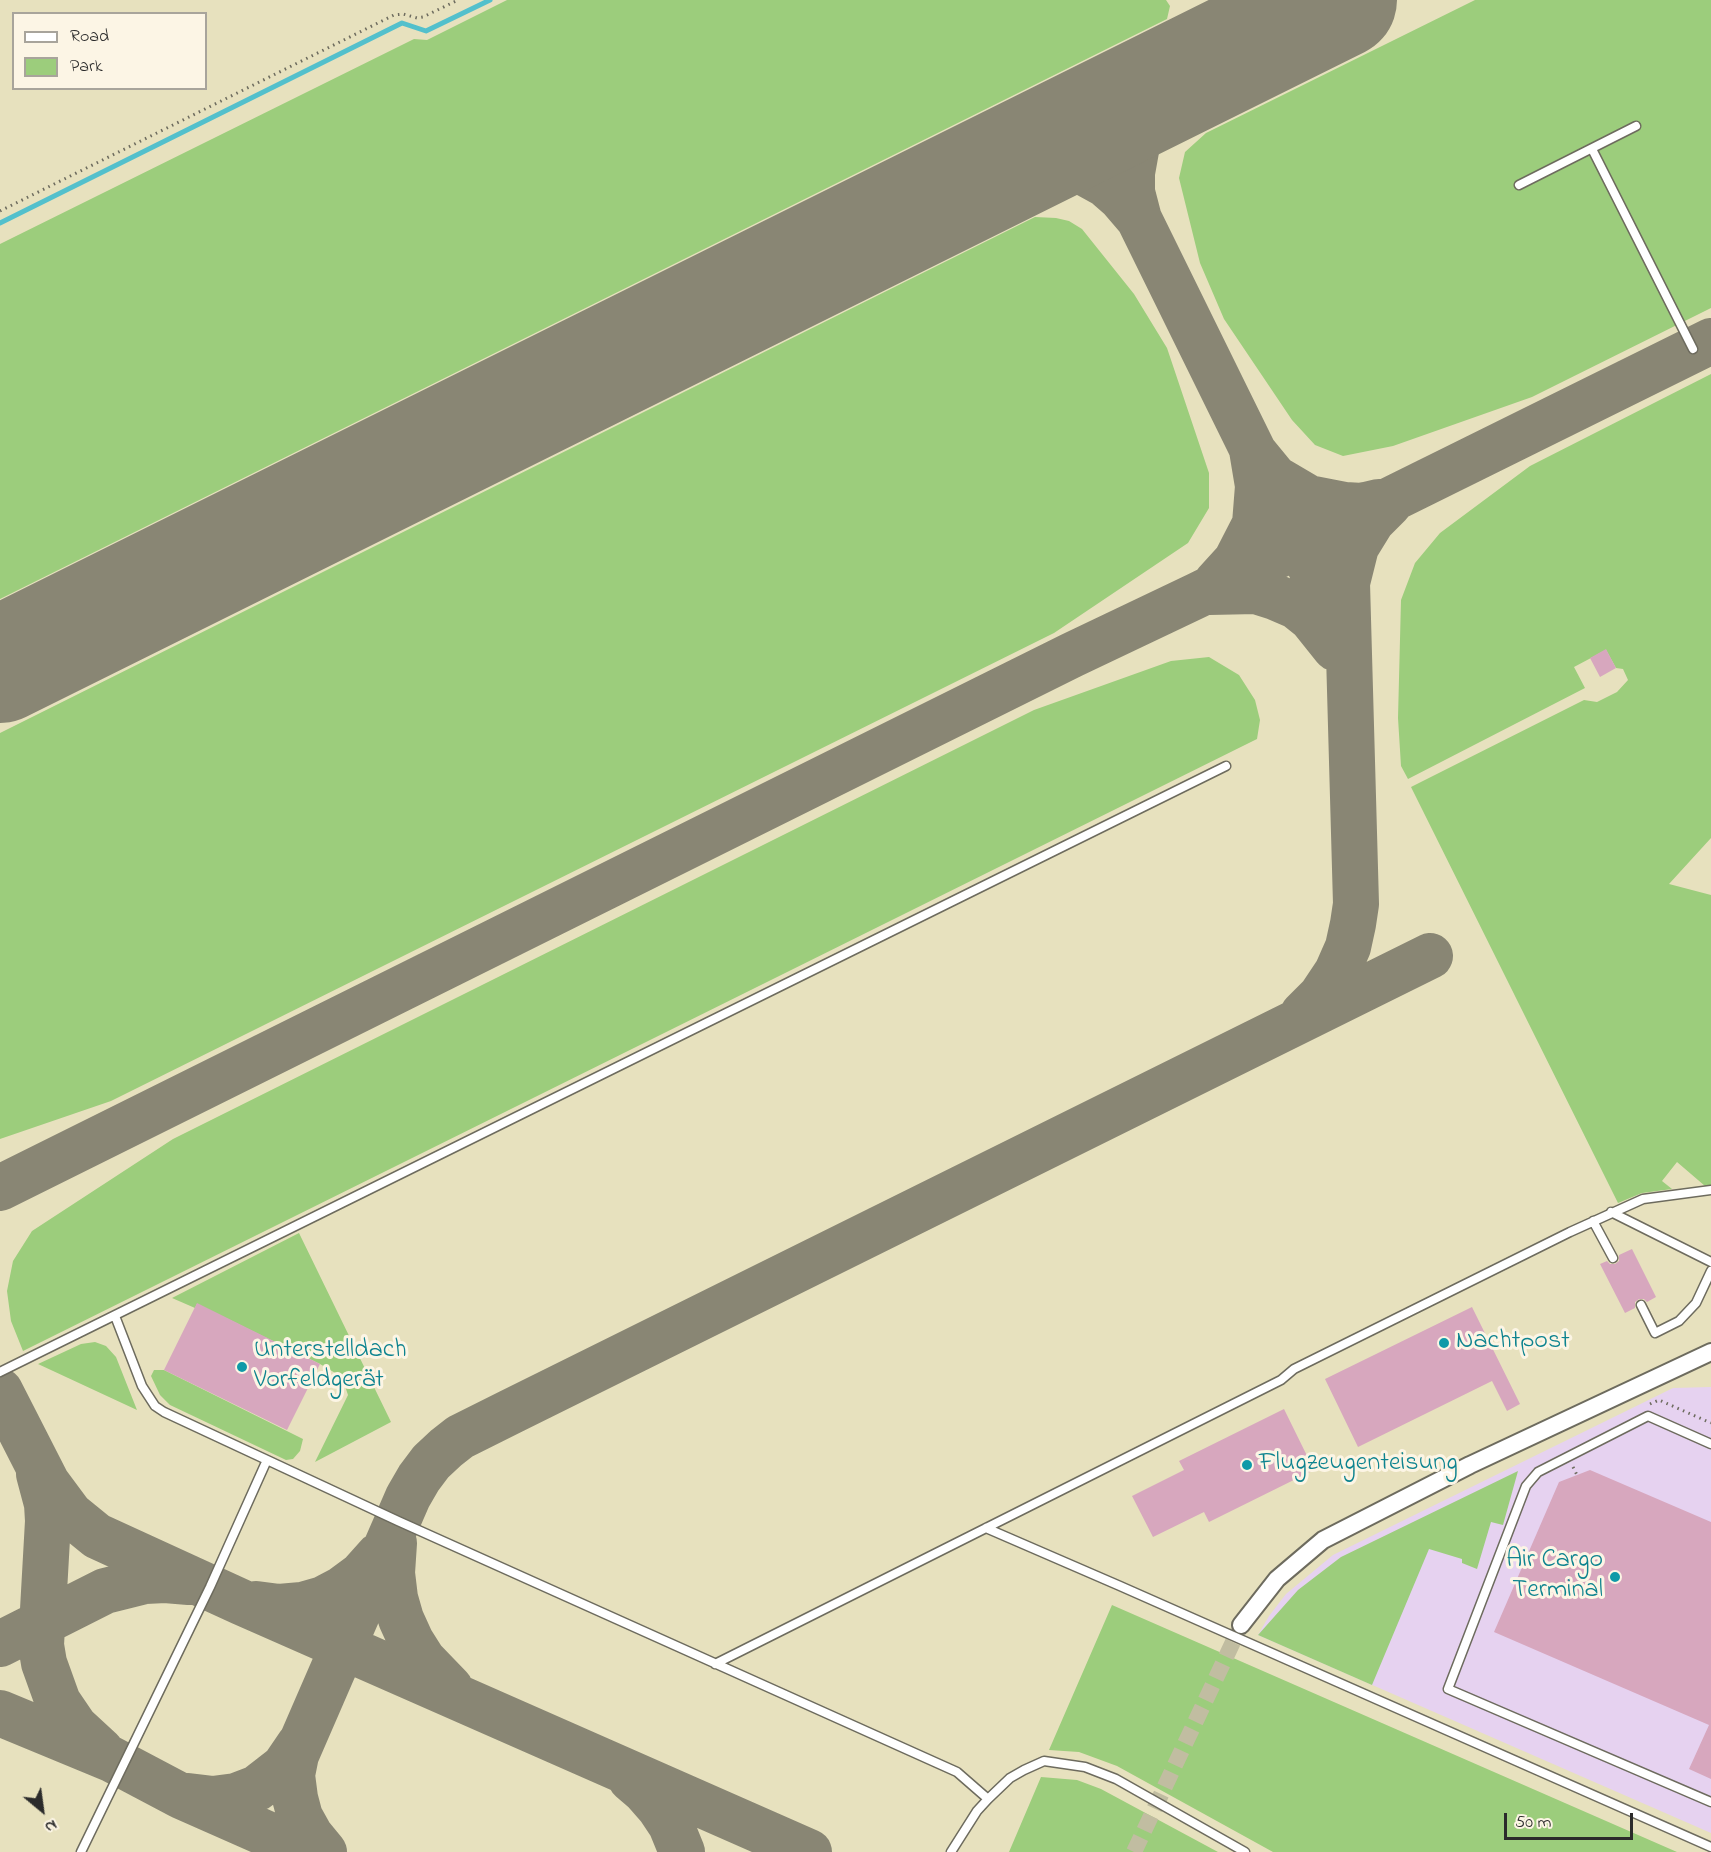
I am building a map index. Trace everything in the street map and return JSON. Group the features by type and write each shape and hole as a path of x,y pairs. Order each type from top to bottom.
{"street":[{"path":"1241,1625 1277,1579 1323,1540 1470,1465 1711,1352"}],"lane":[{"path":"1519,185 1636,126"},
{"path":"1592,149 1693,350"},
{"path":"0,1372 1226,766"},
{"path":"715,1664 1281,1380 1294,1369 1611,1212 1644,1198 1711,1190"},
{"path":"1611,1212 1711,1263"},
{"path":"1593,1221 1613,1258"},
{"path":"1641,1305 1655,1333 1679,1321 1696,1303 1711,1272"},
{"path":"115,1316 142,1386 155,1406 164,1412 957,1772 988,1799"},
{"path":"1711,1444 1648,1416 1538,1472 1526,1486 1448,1689 1711,1802"},
{"path":"81,1852 210,1587 267,1460"},
{"path":"986,1528 1711,1847"},
{"path":"951,1852 977,1811 988,1799 1010,1778 1044,1761 1085,1767 1116,1779 1245,1852"}],"path":[{"path":"0,210 394,15 423,17 458,0"}],"shaded area":[{"path":"1711,1387 1711,1833 1258,1635 1286,1594 1333,1555 1673,1388"}],"green space":[{"path":"507,0 1166,0 1170,6 1167,19 0,599 0,244 414,39 427,40"},
{"path":"1475,0 1711,0 1711,308 1532,397 1393,446 1343,456 1315,445 1292,420 1224,319 1200,263 1179,178 1185,152 1206,133"},
{"path":"1035,217 1069,221 1082,229 1134,294 1167,348 1209,473 1209,508 1188,543 1054,633 111,1101 0,1139 0,733"},
{"path":"1711,374 1711,838 1669,884 1711,895 1711,1185 1705,1186 1677,1162 1662,1181 1672,1189 1642,1193 1618,1203 1411,787 1584,700 1597,702 1617,692 1628,680 1623,669 1616,668 1606,650 1574,667 1585,688 1408,779 1401,766 1398,718 1401,600 1415,563 1440,533 1530,466"},
{"path":"1209,657 1239,675 1255,700 1260,720 1257,739 23,1351 11,1321 7,1291 13,1261 32,1231 173,1139 1034,710 1171,661"},
{"path":"299,1233 391,1422 315,1462 348,1395 342,1377 197,1304 195,1308 172,1298"},
{"path":"95,1342 106,1346 116,1357 137,1410 38,1364 81,1344"},
{"path":"154,1370 164,1370 303,1439 300,1451 293,1459 286,1460 170,1405 160,1395 151,1376"},
{"path":"1518,1471 1503,1525 1491,1522 1477,1569 1462,1563 1462,1559 1429,1549 1372,1685 1258,1635 1298,1590 1341,1557"},
{"path":"1112,1605 1677,1852 1273,1852 1117,1766 1079,1752 1049,1750"},
{"path":"1041,1777 1077,1780 1101,1789 1218,1852 1009,1852"}],"building":[{"path":"1606,649 1616,668 1600,677 1590,658"},
{"path":"1632,1249 1656,1297 1647,1302 1639,1299 1635,1302 1635,1308 1625,1313 1600,1264 1607,1261 1615,1264 1619,1261 1619,1255"},
{"name":"Unterstelldach Vorfeldgerät","path":"197,1303 320,1364 287,1430 164,1370"},
{"name":"Nachtpost","path":"1472,1307 1520,1404 1507,1411 1492,1381 1358,1447 1325,1379"},
{"name":"Flugzeugenteisung","path":"1284,1409 1314,1470 1209,1522 1204,1512 1153,1537 1132,1496 1184,1470 1179,1461"},
{"name":"Air Cargo Terminal","path":"1590,1470 1711,1522 1711,1779 1689,1769 1709,1725 1494,1632 1559,1482"}],"waterway":[{"path":"0,223 402,23 426,31 490,0"}],"taxiway":[{"path":"1139,219 1132,192 1132,173 1139,134 1147,117 1160,100 1174,87 1206,66"},
{"path":"988,174 1028,165 1046,164 1085,173 1105,184 1139,219 1327,601 1344,638 1349,658"},
{"path":"0,1188 1072,655 1711,341"},
{"path":"1216,583 1236,561 1255,524 1258,486 1252,450 1275,478 1309,498 1362,506 1379,502"},
{"path":"1303,1014 1321,996 1337,972 1348,947 1353,924 1356,904 1347,583 1356,547 1372,521 1389,504"},
{"path":"1209,592 1256,591 1296,606 1311,618 1335,648"},
{"path":"324,1852 310,1835 300,1817 292,1775 296,1755 408,1497 431,1462 446,1448 460,1437 1430,956"},
{"path":"0,1391 47,1483 70,1514 97,1536 241,1602 809,1852"},
{"path":"39,1474 47,1504 48,1521 41,1645 44,1663 58,1702 75,1727 101,1751"},
{"path":"394,1543 392,1573 395,1598 401,1619 423,1660 450,1688"},
{"path":"256,1604 279,1607 302,1605 323,1599 361,1575 378,1556"},
{"path":"0,1644 105,1591 145,1581 189,1582"},
{"path":"0,1713 111,1759 181,1796 308,1852"},
{"path":"188,1796 213,1799 236,1796 257,1788 284,1767 299,1745"},
{"path":"631,1779 659,1807 671,1825 682,1852"}],"runway":[{"path":"0,665 1339,0"}],"tunnel":[{"path":"1134,1852 1241,1625"}],"place":[{"name":"Nachtpost","path":"1444,1343"},
{"name":"Unterstelldach Vorfeldgerät","path":"242,1367"},
{"name":"Flugzeugenteisung","path":"1247,1465"},
{"name":"Air Cargo Terminal","path":"1615,1577"}]}
